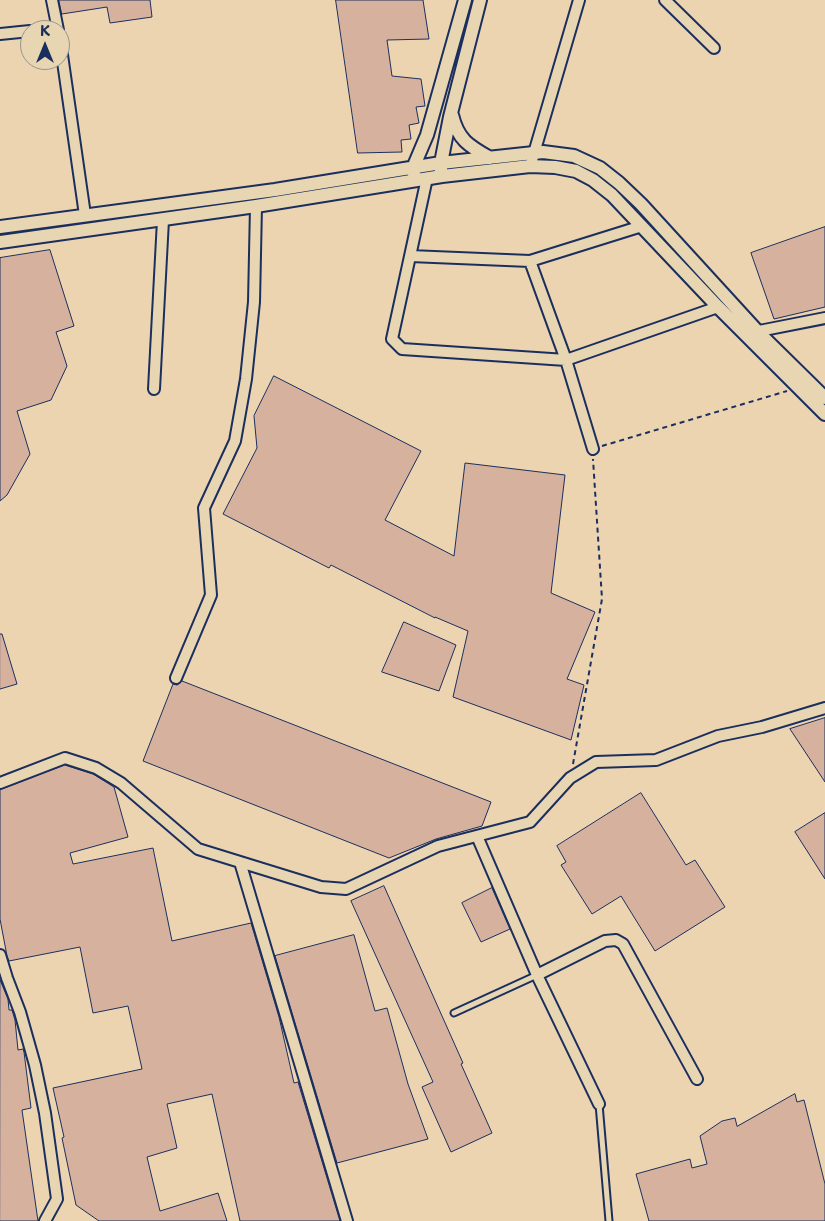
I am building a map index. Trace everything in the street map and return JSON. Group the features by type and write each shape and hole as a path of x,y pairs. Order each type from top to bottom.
{"street":[{"path":"52,0 56,20"},
{"path":"465,0 427,135 418,176 410,256 392,339 402,349 566,360 718,307"},
{"path":"441,170 452,111 480,0"},
{"path":"530,166 579,0"},
{"path":"665,0 714,48"},
{"path":"0,34 20,32"},
{"path":"64,70 87,230"},
{"path":"452,111 455,128 462,138 469,146 490,158"},
{"path":"0,242 256,206 418,176 490,158 557,153 574,156 600,168 619,182 642,204 799,387 825,414"},
{"path":"441,170 530,166 554,167 576,171 612,195 718,307 752,333 825,398"},
{"path":"0,227 275,190 418,176"},
{"path":"176,678 211,595 204,508 235,441 246,379 254,302 256,206"},
{"path":"154,389 162,220"},
{"path":"410,256 530,261 642,226"},
{"path":"530,261 566,360 593,449"},
{"path":"752,333 825,318"},
{"path":"0,783 65,758 96,768 121,783 198,849 321,887 346,889 438,846 530,822 570,778 596,762 656,760 718,736 762,727 825,708"},
{"path":"477,836 537,975 599,1104"},
{"path":"240,862 347,1221"},
{"path":"537,975 605,941 616,940 623,944 697,1079"},
{"path":"0,955 35,1065 44,1113 57,1200 45,1221"}],"lane":[{"path":"454,1013 537,975"},
{"path":"599,1104 609,1221"}],"path":[{"path":"570,778 602,599 593,449 799,387"}],"building":[{"path":"59,0 150,0 152,17 110,23 107,7 62,14"},
{"path":"336,0 423,0 429,39 387,40 392,76 421,79 425,106 416,107 419,123 409,125 411,139 401,140 402,152 358,153"},
{"path":"825,227 825,307 774,319 751,253"},
{"path":"50,250 74,326 56,332 67,366 51,400 17,411 30,454 7,495 0,501 0,258"},
{"path":"274,376 421,451 385,520 454,556 465,463 565,475 551,593 595,612 567,679 584,685 571,740 453,697 468,631 435,618 331,565 329,568 223,514 257,448 254,416"},
{"path":"404,622 456,645 439,691 382,672"},
{"path":"0,634 2,634 17,684 0,689"},
{"path":"182,681 491,802 482,826 436,839 389,858 143,761 173,684 177,685"},
{"path":"825,718 825,782 790,729"},
{"path":"65,765 93,774 114,787 128,837 70,853 73,864 153,848 172,941 251,923 279,1017 294,1083 298,1082 340,1221 240,1221 212,1094 167,1104 177,1148 147,1157 160,1211 218,1193 227,1221 99,1221 76,1205 53,1088 142,1069 128,1006 93,1013 80,947 9,961 7,956 0,919 0,790"},
{"path":"641,793 686,865 695,860 725,907 655,951 621,896 592,914 561,865 566,862 557,846"},
{"path":"825,813 825,879 795,832"},
{"path":"384,886 492,1133 451,1152 422,1087 433,1082 351,901"},
{"path":"492,888 510,929 481,942 462,903"},
{"path":"354,935 375,1011 387,1008 408,1084 428,1139 337,1163 275,956"},
{"path":"0,980 8,999 9,1010 12,1010 15,1020 18,1050 23,1049 24,1052 31,1108 22,1110 38,1221 0,1221"},
{"path":"795,1094 797,1102 804,1100 825,1184 825,1221 649,1221 636,1174 690,1159 692,1168 707,1164 700,1136 722,1121 735,1118 737,1126"}]}
